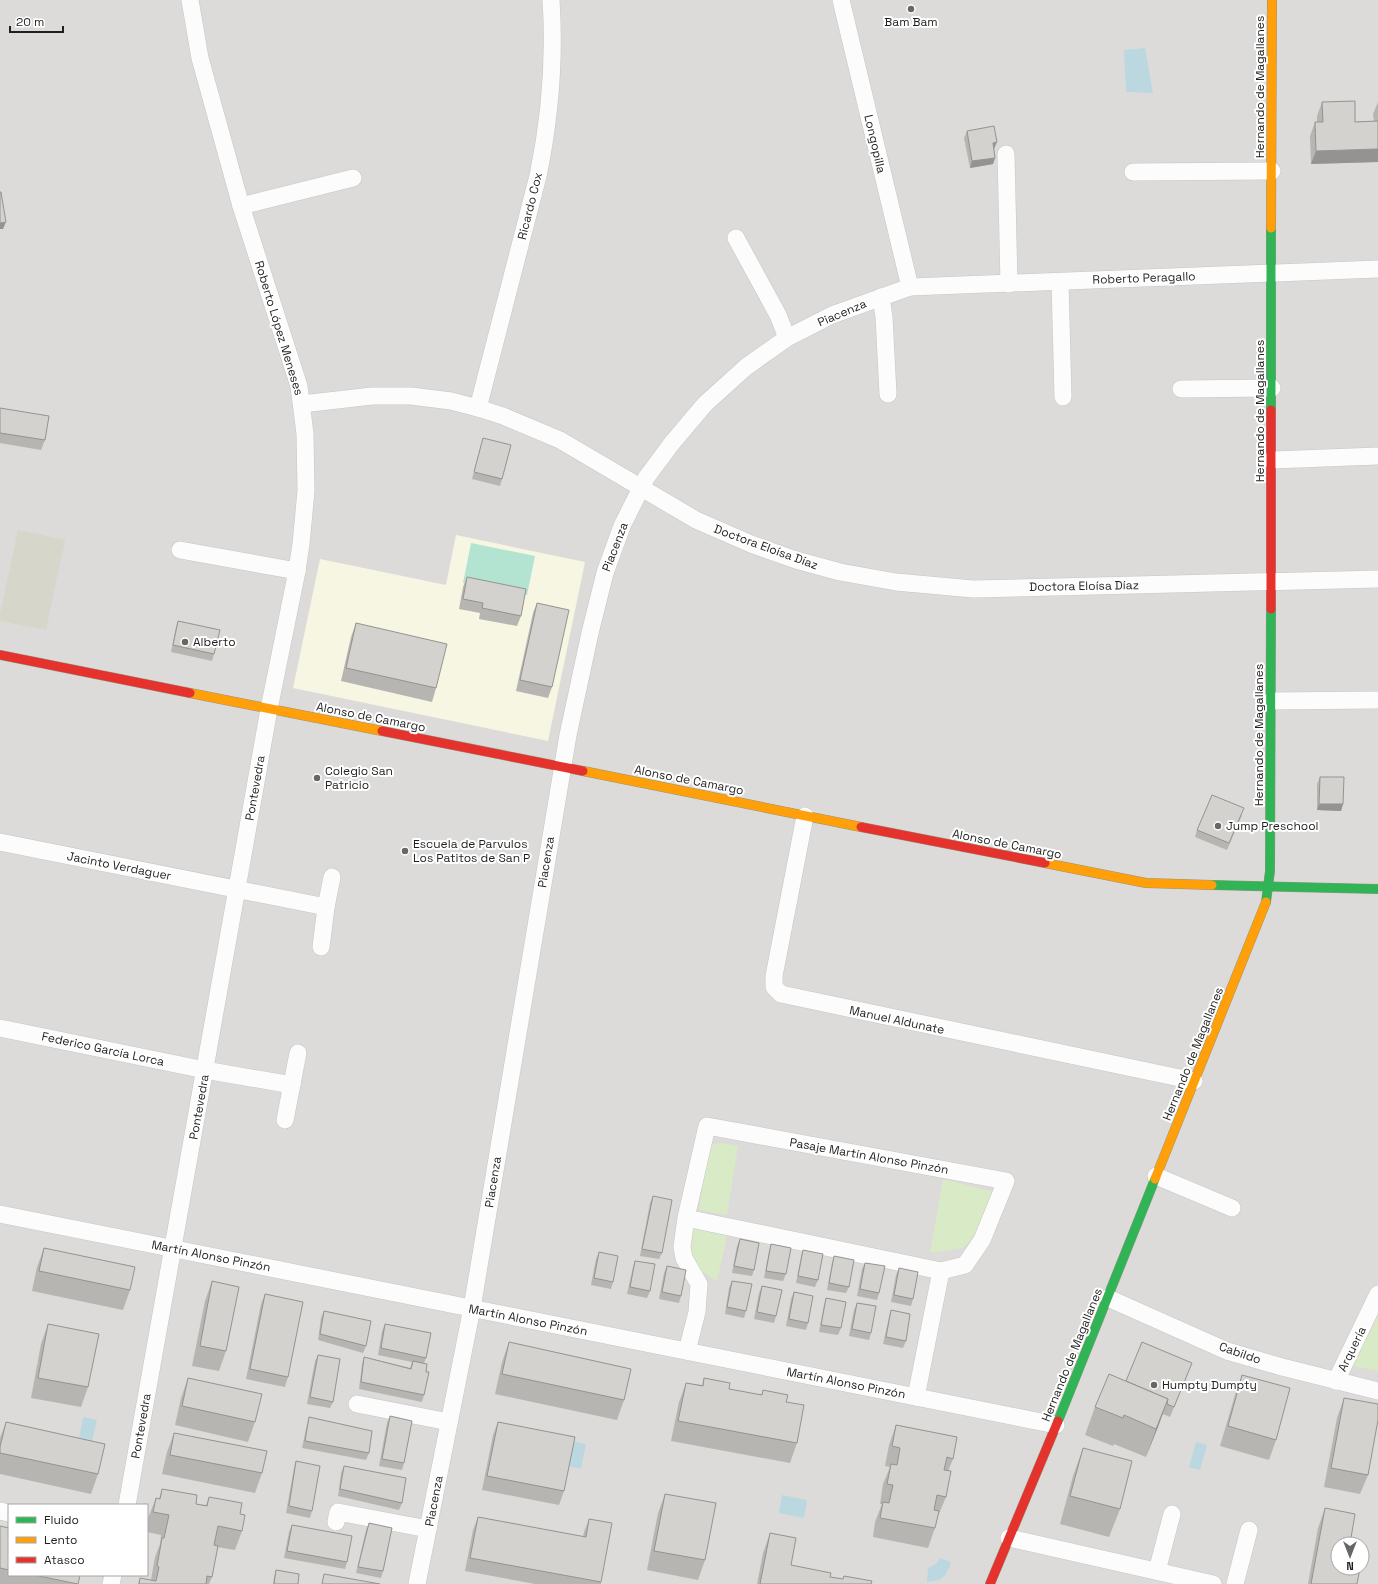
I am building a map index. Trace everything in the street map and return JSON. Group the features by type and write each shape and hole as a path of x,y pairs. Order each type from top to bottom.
{"main road":[{"name":"Hernando de Magallanes","path":"990,1584 1108,1298 1194,1081 1261,919 1268,887 1270,871 1272,701 1272,0"},
{"name":"Alonso de Camargo","path":"0,655 1060,868 1146,883 1378,889"}],"street":[{"name":"Roberto López Meneses","path":"190,0 200,58 241,206 299,386 302,404 305,434 306,491 303,523 297,571 269,709"},
{"name":"Ricardo Cox","path":"478,408 545,145 552,80 553,48 551,0"},
{"name":"Longopilla","path":"841,0 910,288"},
{"path":"1006,154 1009,284"},
{"path":"1133,172 1272,170"},
{"path":"241,206 353,178"},
{"path":"736,238 778,315 787,338"},
{"name":"Roberto Peragallo","path":"910,288 1378,269"},
{"path":"1060,282 1063,396"},
{"name":"Piacenza","path":"417,1584 472,1308 562,767 590,633 605,573 622,526 641,487 672,443 705,404 746,368 787,338 832,315 910,288"},
{"path":"881,297 884,317 888,394"},
{"path":"1180,389 1272,388"},
{"name":"Doctora Eloísa Díaz","path":"302,404 372,396 411,396 451,401 478,408 503,416 560,440 696,520 759,547 796,560 840,572 896,582 973,589 1378,579"},
{"path":"1272,460 1378,456"},
{"path":"180,550 297,571"},
{"path":"1272,701 1378,700"},
{"name":"Pontevedra","path":"127,1504 174,1249 269,709"},
{"name":"Manuel Aldunate","path":"805,816 774,976 774,987 781,994 1194,1081"},
{"name":"Jacinto Verdaguer","path":"0,842 326,907"},
{"path":"321,947 326,907 332,877"},
{"name":"Federico García Lorca","path":"0,1028 205,1070 292,1085"},
{"path":"285,1120 298,1053"},
{"name":"Pasaje Martín Alonso Pinzón","path":"686,1218 941,1272 965,1265 982,1240 1006,1181 707,1126 686,1218 682,1247 684,1258 700,1284 697,1312 687,1351"},
{"path":"1156,1176 1232,1208"},
{"name":"Martín Alonso Pinzón","path":"0,1214 1056,1425"},
{"path":"916,1397 941,1272"},
{"name":"Arquería","path":"1336,1381 1378,1294"},
{"name":"Cabildo","path":"1108,1298 1228,1351 1378,1391"},
{"path":"357,1404 449,1422"},
{"path":"336,1522 338,1512 428,1529"},
{"path":"1157,1571 1172,1514"},
{"path":"1235,1584 1249,1530"},
{"path":"1009,1538 1213,1584"}],"shaded area":[{"path":"0,0 1378,0 1378,1584 0,1584"},
{"path":"18,530 65,540 46,630 0,621 0,614"},
{"path":"456,535 585,562 548,741 293,688 320,559 446,585"}],"green space":[{"path":"471,543 535,556 527,595 463,583"},
{"path":"722,1143 738,1146 727,1215 699,1210 709,1145"},
{"path":"943,1179 993,1192 977,1235 963,1248 930,1253"},
{"path":"693,1225 728,1232 717,1281 697,1269 690,1249"},
{"path":"1378,1315 1378,1371 1352,1366"}],"water":[{"path":"1145,48 1153,93 1126,92 1124,50"},
{"path":"83,1417 97,1420 92,1441 79,1439"},
{"path":"573,1441 586,1444 581,1469 568,1466"},
{"path":"1196,1442 1207,1445 1200,1470 1189,1467"},
{"path":"782,1495 807,1500 804,1518 779,1513"},
{"path":"940,1558 951,1562 945,1575 937,1581 927,1582 928,1568 936,1564"}],"building":[{"path":"1355,101 1355,122 1378,121 1378,149 1316,151 1315,122 1323,122 1322,102"},
{"path":"994,126 997,142 993,143 995,158 972,161 967,131"},
{"path":"0,192 6,222 0,223"},
{"path":"0,408 49,416 45,440 0,433"},
{"path":"483,438 511,445 502,479 474,472"},
{"path":"467,577 526,589 521,616 482,608 483,603 463,599"},
{"path":"537,603 569,610 552,687 520,680"},
{"path":"178,621 220,630 214,654 173,645"},
{"path":"356,623 447,644 436,688 346,668"},
{"path":"1320,777 1344,777 1343,804 1319,804"},
{"name":"Jump Preschool","path":"1212,795 1244,808 1229,843 1197,830"},
{"path":"653,1196 672,1200 662,1253 642,1249"},
{"path":"740,1239 759,1243 754,1270 734,1266"},
{"path":"771,1244 791,1248 786,1274 766,1271"},
{"path":"44,1248 135,1267 130,1290 39,1271"},
{"path":"803,1250 823,1254 818,1280 798,1276"},
{"path":"599,1252 618,1256 613,1282 594,1278"},
{"path":"834,1256 854,1260 849,1287 829,1283"},
{"path":"635,1261 655,1264 650,1291 630,1287"},
{"path":"865,1263 885,1266 879,1293 860,1289"},
{"path":"667,1266 686,1270 681,1296 662,1292"},
{"path":"899,1268 918,1272 913,1299 894,1295"},
{"path":"212,1281 239,1287 226,1351 200,1346"},
{"path":"732,1281 752,1284 746,1311 727,1307"},
{"path":"762,1286 782,1290 776,1316 757,1312"},
{"path":"794,1292 813,1296 808,1323 789,1319"},
{"path":"265,1294 303,1302 288,1377 250,1369"},
{"path":"826,1298 846,1302 841,1328 821,1325"},
{"path":"857,1303 876,1306 871,1333 852,1329"},
{"path":"891,1310 910,1314 906,1341 886,1337"},
{"path":"324,1311 371,1321 366,1346 320,1334"},
{"path":"48,1324 99,1334 88,1387 38,1378"},
{"path":"385,1324 431,1333 426,1358 381,1348"},
{"path":"509,1342 631,1369 624,1400 502,1374"},
{"name":"Humpty Dumpty","path":"1142,1342 1192,1363 1174,1407 1167,1404 1168,1399 1126,1381"},
{"path":"318,1355 340,1359 333,1402 310,1397"},
{"path":"364,1357 411,1369 413,1361 427,1364 426,1372 429,1372 424,1395 361,1382"},
{"path":"1109,1374 1168,1399 1156,1429 1124,1415 1123,1418 1095,1407"},
{"path":"1242,1375 1290,1388 1276,1440 1228,1426"},
{"path":"188,1378 262,1394 255,1422 182,1406"},
{"path":"704,1378 730,1383 729,1389 762,1395 763,1390 788,1395 786,1402 804,1405 797,1443 678,1421 686,1383 703,1386"},
{"path":"1344,1398 1378,1404 1378,1420 1368,1475 1331,1468"},
{"path":"390,1416 412,1421 404,1463 382,1459"},
{"path":"309,1417 372,1431 369,1453 305,1441"},
{"path":"6,1422 105,1444 98,1474 0,1453"},
{"path":"498,1422 575,1437 564,1491 487,1476"},
{"path":"896,1425 957,1437 953,1459 947,1457 944,1470 951,1471 946,1497 937,1495 934,1510 939,1511 935,1528 880,1518 883,1502 889,1503 893,1485 887,1484 891,1464 897,1465 900,1448 892,1446"},
{"path":"174,1433 267,1451 262,1473 170,1455"},
{"path":"1083,1448 1132,1461 1120,1509 1070,1496"},
{"path":"296,1461 320,1466 312,1511 289,1506"},
{"path":"344,1466 406,1478 402,1503 340,1489"},
{"path":"162,1489 197,1495 196,1504 207,1506 209,1497 242,1503 240,1514 245,1515 242,1531 218,1526 214,1545 218,1546 212,1577 207,1576 206,1584 139,1584 140,1578 156,1581 162,1538 164,1538 169,1515 153,1512 156,1498 160,1499"},
{"path":"665,1494 716,1503 705,1560 654,1551"},
{"path":"1325,1508 1355,1514 1351,1536 1330,1536 1330,1576 1358,1576 1357,1584 1311,1584"},
{"path":"478,1517 586,1537 589,1519 612,1523 601,1582 470,1558"},
{"path":"369,1523 392,1528 383,1571 358,1567"},
{"path":"292,1525 352,1536 347,1562 287,1551"},
{"path":"0,1526 8,1528 8,1570 0,1568"},
{"path":"770,1533 796,1538 791,1565 831,1573 830,1577 843,1579 844,1576 872,1581 871,1584 760,1584"},
{"path":"276,1570 299,1574 298,1584 274,1584"},
{"path":"324,1574 380,1584 322,1584"},
{"path":"39,1576 80,1576 78,1584"}],"traffic: fast":[{"path":"1271,228 1271,410"},
{"path":"1266,902 1270,871 1271,609"},
{"path":"1212,885 1378,889"},
{"path":"1058,1421 1155,1179"}],"traffic: slow":[{"path":"1271,228 1272,0"},
{"path":"190,693 382,731"},
{"path":"583,771 861,827"},
{"path":"1045,863 1146,883 1212,885"},
{"path":"1155,1179 1266,902"}],"traffic: jam":[{"path":"1271,410 1271,609"},
{"path":"0,655 190,693"},
{"path":"382,731 583,771"},
{"path":"861,827 1045,863"},
{"path":"990,1584 1058,1421"}],"place":[{"name":"Bam Bam","path":"911,9"},
{"name":"Alberto","path":"185,642"},
{"name":"Colegio San Patricio","path":"317,778"},
{"name":"Jump Preschool","path":"1218,826"},
{"name":"Escuela de Parvulos Los Patitos de San P","path":"405,851"},
{"name":"Humpty Dumpty","path":"1154,1385"}]}
